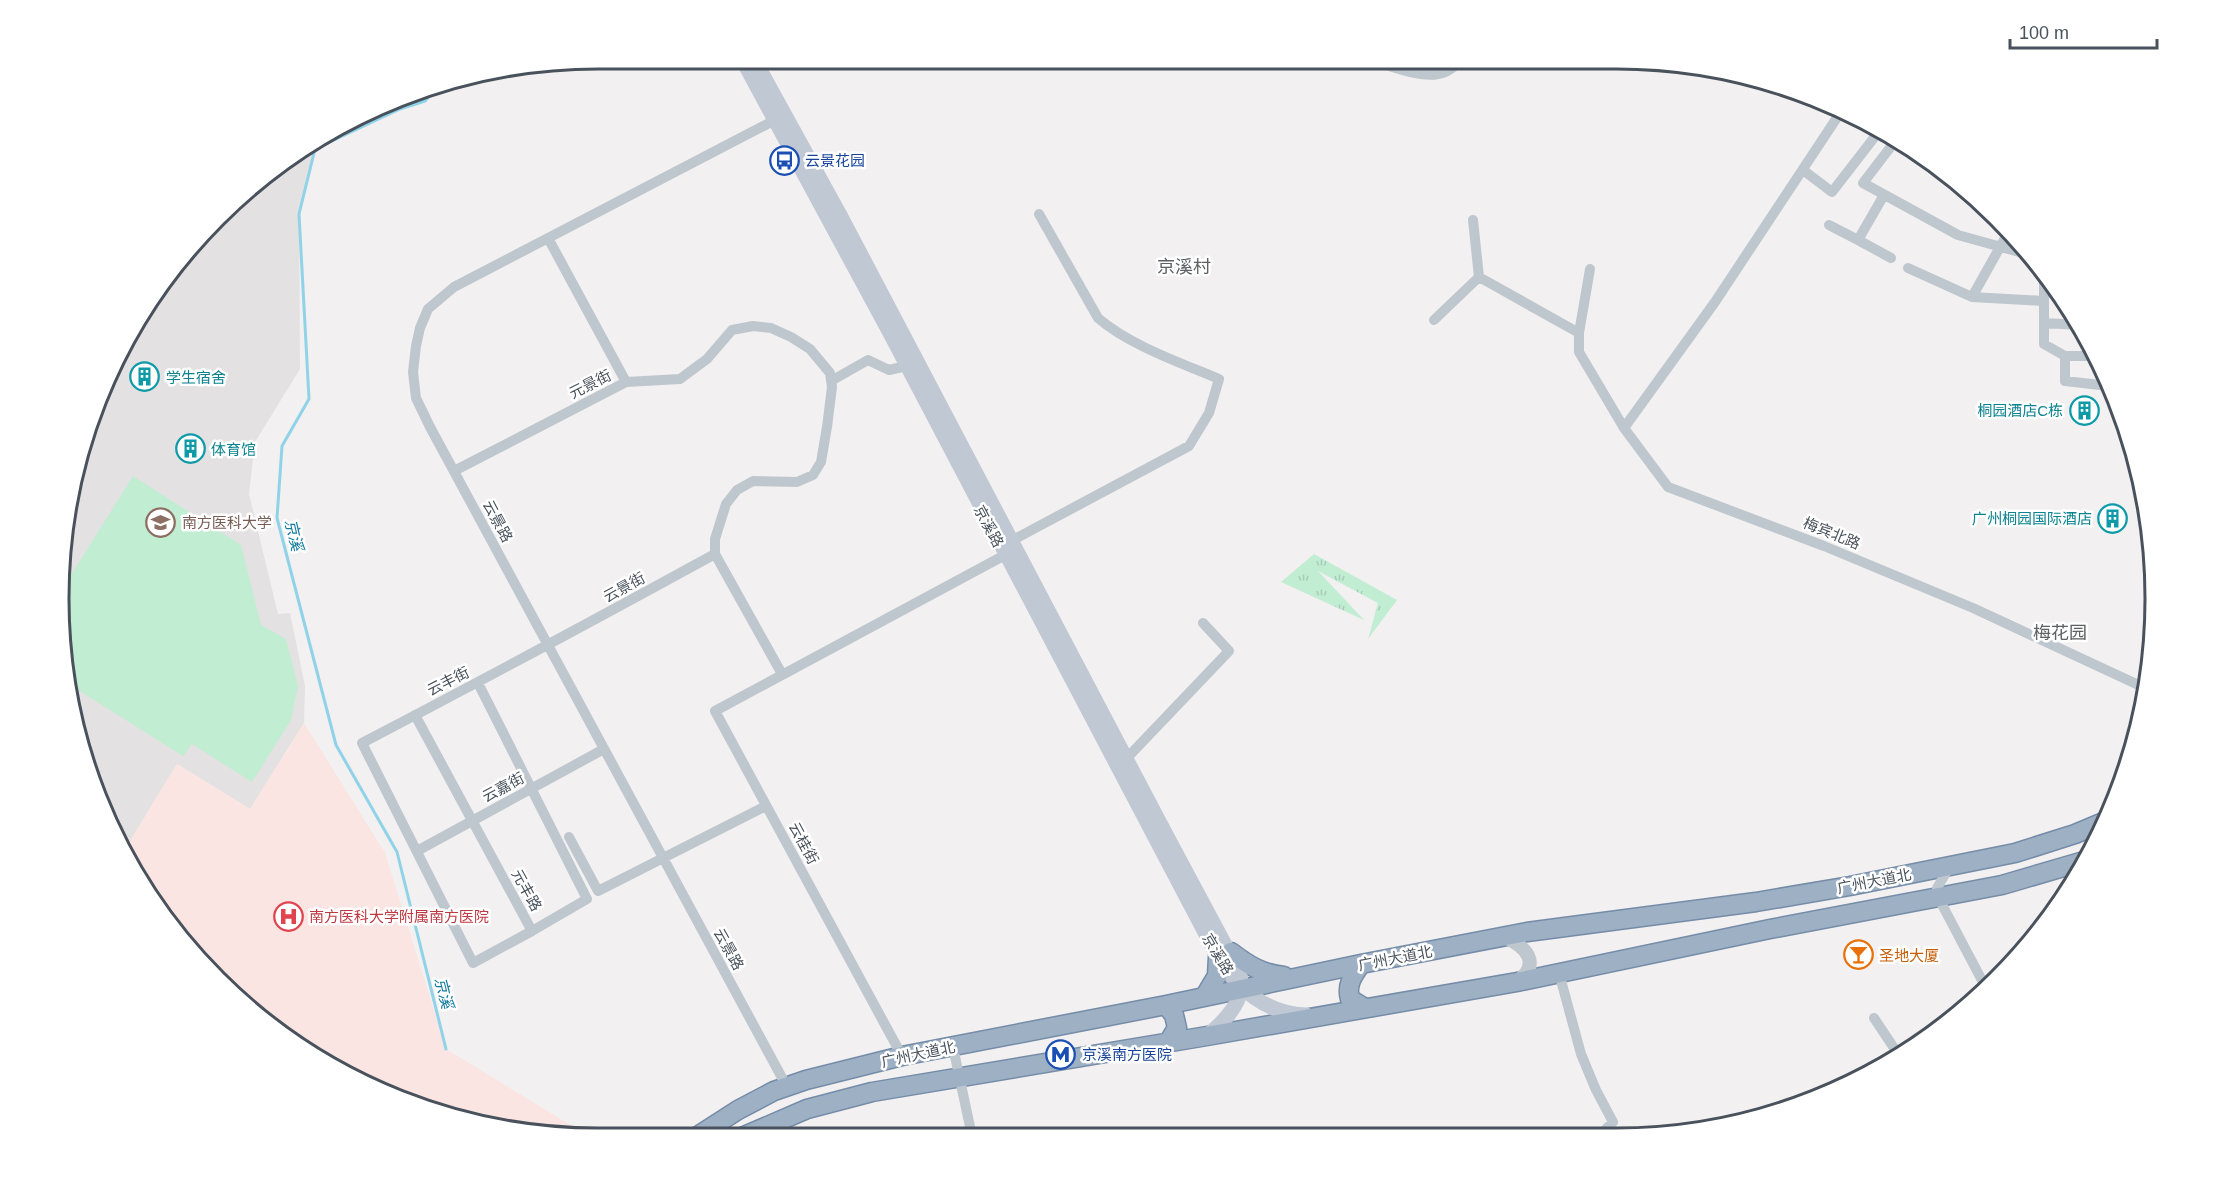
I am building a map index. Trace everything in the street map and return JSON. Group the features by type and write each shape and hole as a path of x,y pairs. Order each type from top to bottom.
{"highway":[{"name":"广州大道北","path":"711,1128 759,1098 787,1087 902,1056 1505,937 1578,925 1756,902 1950,866 2034,848 2093,826"},
{"name":"广州大道北","path":"762,1128 789,1116 848,1097 896,1087 1517,982 1770,929 2012,882 2073,864"},
{"path":"1205,996 1217,976 1224,954 1261,972 1304,977"},
{"path":"1360,964 1351,980 1348,993 1350,999 1363,1007"},
{"path":"1166,1005 1174,1015 1177,1028 1168,1042"}],"main road":[{"name":"京溪路","path":"747,69 907,366 1126,759 1224,954 1226,971 1242,989 1280,1011 1319,1016"},
{"name":"京溪路","path":"760,69 840,215 1008,548 1224,954"},
{"name":"京溪路","path":"1207,1036 1228,1017 1242,989"}],"street":[{"path":"1403,69 1424,75 1439,74 1451,69"},
{"path":"1624,428 1715,302 1837,118"},
{"name":"云景路","path":"775,120 454,287 428,309 420,328 413,372 416,398 454,471 787,1087"},
{"path":"1803,170 1832,192 1875,137"},
{"path":"1891,147 1863,183 1958,235 2016,251"},
{"path":"1858,240 1884,195"},
{"name":"云桂街","path":"902,1056 715,711 1189,446 1209,413 1220,379 1170,359 1110,329 1098,318 1039,214"},
{"path":"1473,220 1479,277"},
{"path":"1829,225 1891,258"},
{"name":"元景街","path":"454,471 627,382 548,238"},
{"path":"1972,297 2005,239"},
{"path":"1908,268 1972,297 2050,295"},
{"path":"1479,277 1578,333 1590,269"},
{"path":"1434,320 1479,277"},
{"path":"2044,287 2044,344 2065,356 2086,356"},
{"path":"2044,323 2068,324"},
{"path":"627,382 680,379 706,360 732,330 753,326 771,328 791,337 810,349 830,373 827,427 821,462 813,474 797,482 753,481 737,490 726,504 715,539 715,554 782,674"},
{"name":"梅宾北路","path":"1578,333 1579,352 1624,428 1668,487 1824,546 1973,608 2138,685"},
{"path":"2065,356 2065,381 2100,385"},
{"path":"831,381 868,360 889,370 907,366"},
{"name":"云景街","path":"548,646 715,554"},
{"path":"1126,759 1229,651 1203,623"},
{"name":"云丰街","path":"362,743 548,646"},
{"path":"478,683 587,899 532,931"},
{"name":"元丰路","path":"362,743 473,963 532,931 415,715"},
{"name":"云嘉街","path":"417,851 604,749"},
{"path":"569,837 598,891 766,806"},
{"path":"1950,866 1937,888 1938,897 1982,981"},
{"path":"1505,937 1521,945 1530,958 1526,972 1517,982"},
{"path":"1559,973 1581,1054 1613,1122 1607,1128"},
{"path":"1874,1018 1894,1048"},
{"path":"952,1047 970,1128"}],"shaded area":[{"name":"南方医科大学","path":"314,152 299,214 300,369 255,442 249,494 278,614 290,613 305,686 304,723 250,809 177,764 129,843 109,801 97,769 79,702 74,668 69,598 70,564 79,495 97,428 109,396 124,364 158,304 200,249 224,224 276,178"},
{"name":"南方医科大学附属南方医院","path":"304,723 385,853 446,1049 574,1127 495,1118 428,1100 396,1088 364,1073 304,1039 249,997 224,973 178,921 158,893 129,843 177,764 250,809"}],"green space":[{"path":"133,476 241,545 261,625 286,639 298,686 291,720 252,782 192,744 183,756 77,689 70,633 70,577"},
{"path":"1314,554 1397,600 1368,639 1378,603 1318,571 1364,620 1281,582"}],"waterway":[{"name":"京溪","path":"334,140 400,109 425,101 429,97"},
{"name":"京溪","path":"314,152 299,214 309,399 282,446 277,518 336,745 397,852 446,1049"}],"place":[{"name":"云景花园","path":"784,160"},
{"name":"学生宿舍","path":"145,377"},
{"name":"桐园酒店C栋","path":"2084,410"},
{"name":"体育馆","path":"190,449"},
{"name":"广州桐园国际酒店","path":"2113,518"},
{"name":"南方医科大学","path":"161,522"},
{"name":"南方医科大学附属南方医院","path":"288,916"},
{"name":"圣地大厦","path":"1858,955"},
{"name":"京溪南方医院","path":"1061,1054"}],"district":[{"name":"京溪村","path":"1184,267"},
{"name":"梅花园","path":"2060,633"}]}
